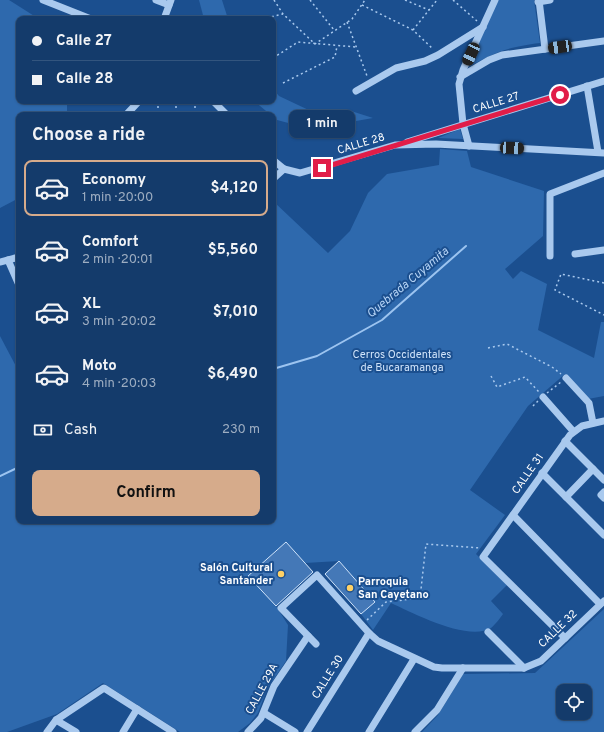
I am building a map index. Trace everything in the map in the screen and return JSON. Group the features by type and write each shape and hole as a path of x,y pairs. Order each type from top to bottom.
{"street":[{"path":"43,0 60,3 86,16"},
{"path":"156,0 170,3 165,16"},
{"path":"470,146 463,125 459,90 460,78 495,0"},
{"path":"545,49 539,1 550,0"},
{"path":"356,91 369,82 396,68 425,62 484,26"},
{"path":"460,78 489,60 502,55 604,41"},
{"name":"CALLE 27","path":"395,145 604,81"},
{"path":"587,86 601,153"},
{"path":"128,112 136,104"},
{"path":"217,104 225,112"},
{"name":"CALLE 28","path":"276,162 284,169 295,173 307,172 395,145 436,144 601,153"},
{"path":"276,176 284,169"},
{"path":"550,256 550,194 604,173"},
{"path":"575,254 604,250"},
{"path":"16,258 4,261 16,280"},
{"path":"566,378 589,403 593,424"},
{"path":"543,397 573,431 582,426 604,422"},
{"name":"CALLE 31","path":"565,638 483,558 573,431"},
{"path":"565,441 604,480"},
{"path":"566,497 593,469"},
{"path":"542,473 604,535"},
{"path":"513,515 602,602"},
{"path":"316,644 281,608 317,576 369,633 386,646 437,668 524,668"},
{"name":"CALLE 32","path":"524,668 541,661 602,602"},
{"path":"488,632 524,668"},
{"name":"CALLE 30","path":"307,732 369,633"},
{"name":"CALLE 29A","path":"248,732 259,721 264,713 274,686 308,636"},
{"path":"369,732 414,658"},
{"path":"415,732 437,710 463,668"},
{"path":"47,732 56,720 104,688 173,732"},
{"path":"123,732 137,709"},
{"path":"264,713 295,732"},
{"path":"56,720 76,732"}],"path":[{"path":"274,0 283,14 315,44"},
{"path":"310,0 334,30"},
{"path":"315,44 352,19 365,0"},
{"path":"405,0 429,10"},
{"path":"413,30 437,0"},
{"path":"453,0 484,26"},
{"path":"362,5 413,30 438,55"},
{"path":"275,16 283,14"},
{"path":"347,22 369,82"},
{"path":"276,56 298,42 356,47"},
{"path":"283,83 335,57 337,45"},
{"path":"604,283 561,274 555,290 604,315"},
{"path":"488,348 507,344 552,366 566,378 533,406"},
{"path":"492,376 497,387 525,377 543,397"},
{"path":"362,625 386,602 420,598 426,544 489,549"}],"green space":[{"path":"0,0 9,0 34,16 16,16 16,104 67,104 67,112 16,112 16,200 0,208"},
{"path":"199,0 222,0 227,16 203,16"},
{"path":"497,0 534,0 540,43 519,46 502,51 467,68"},
{"path":"276,92 279,96 315,113 330,115 348,110 373,118 311,129 277,120 276,112 267,112 258,104 276,104"},
{"path":"460,129 463,139 438,138"},
{"name":"Cerros Occidentales de Bucaramanga","path":"440,149 467,151 471,167 544,191 543,236 505,269 513,279 521,271 547,284 538,330 594,358 601,322 604,322 604,396 588,399 565,374 528,406 470,490 505,515 476,554 507,585 491,601 503,614 491,628 481,631 469,631 455,629 426,619 391,603 373,630 361,614 375,602 339,561 305,563 248,576 276,606 288,625 286,661 267,689 258,713 250,723 238,732 180,732 103,683 57,714 7,732 0,732 0,336 16,366 16,524 276,524 276,204 328,253 350,231 368,193 387,174 439,165"},
{"path":"604,609 604,732 422,732 438,715 463,674 535,673"}],"building":[{"name":"Salón Cultural Santander","path":"286,542 313,572 276,606 248,576"},
{"name":"Parroquia San Cayetano","path":"339,561 375,602 361,614 325,574"}],"waterway":[{"name":"Quebrada Cuyamita","path":"276,368 317,356 382,320 466,246"},
{"name":"Quebrada Cuyamita","path":"0,476 16,468"}],"place":[{"name":"Salón Cultural Santander","path":"281,574"},
{"name":"Parroquia San Cayetano","path":"350,588"}],"route":[{"path":"322,168 560,95"}]}
